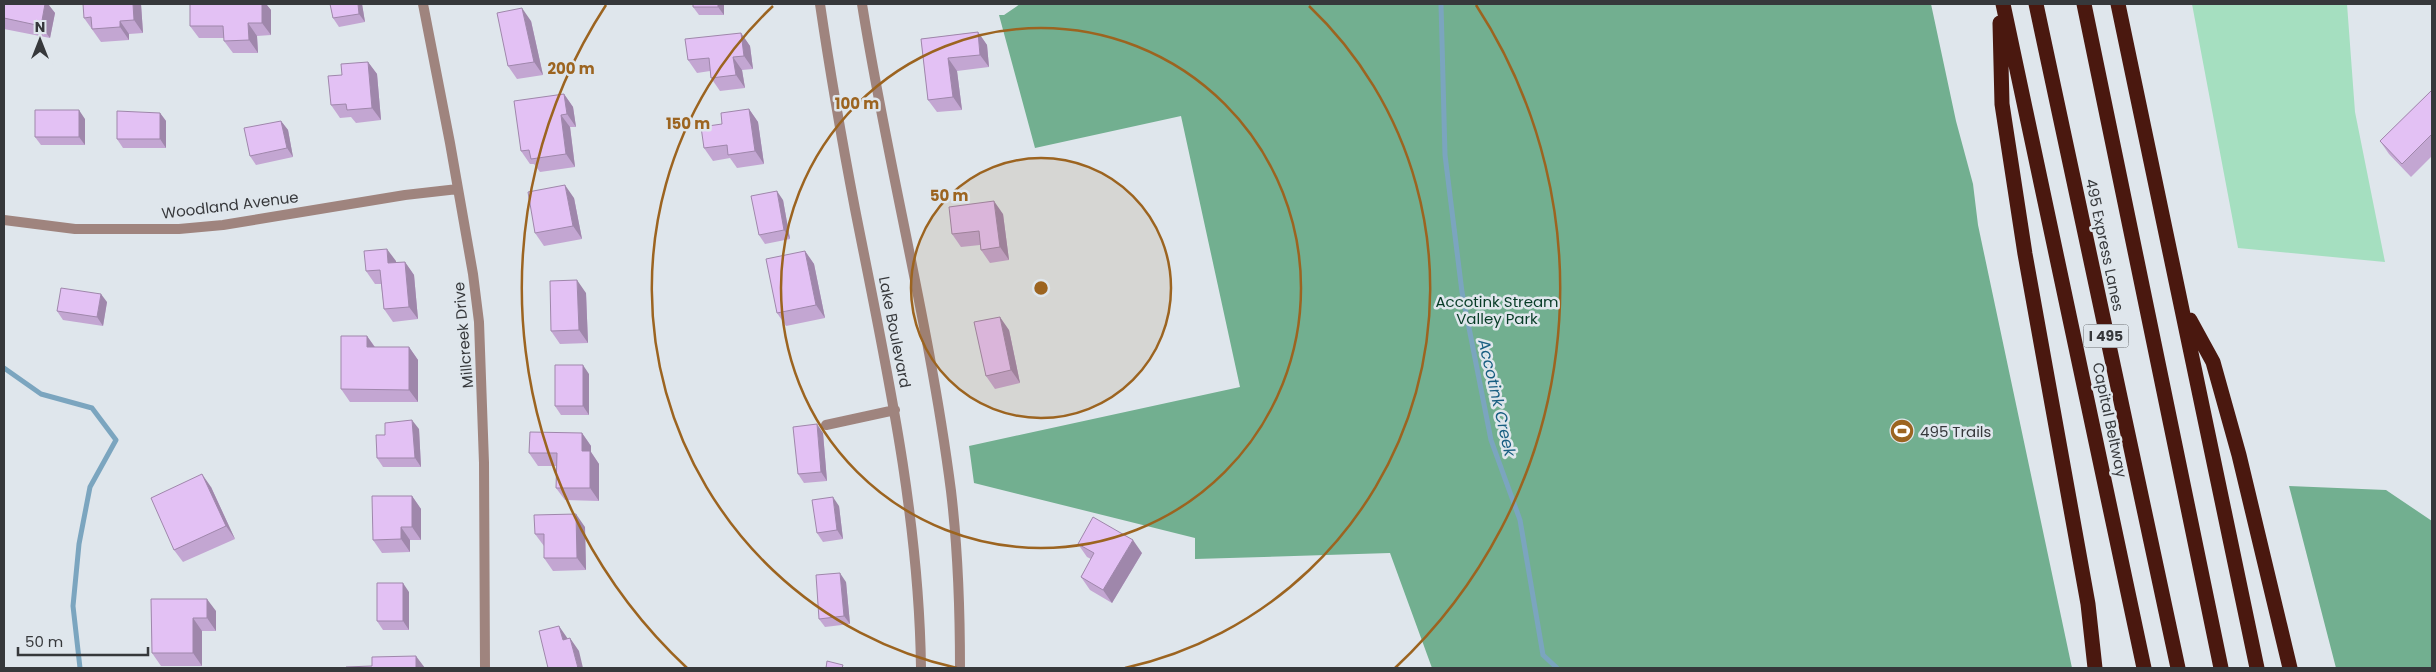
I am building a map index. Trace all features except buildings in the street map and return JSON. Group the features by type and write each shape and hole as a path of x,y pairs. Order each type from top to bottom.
{"highway":[{"path":"2002,4 2002,104 2046,376 2077,536 2106,668"},
{"name":"Capital Beltway","path":"2002,4 2144,668"},
{"name":"495 Express Lanes","path":"2036,4 2178,668"},
{"name":"495 Express Lanes","path":"2084,4 2221,668"},
{"path":"2118,4 2257,668"},
{"path":"2183,308 2213,362 2239,455 2290,668"},
{"path":"2077,536 2088,604 2095,668"}],"street":[{"name":"Millcreek Drive","path":"423,4 473,274 482,370 485,668"},
{"name":"Lake Boulevard","path":"820,4 855,208 895,410 909,495 918,569 921,668"},
{"name":"Lake Boulevard","path":"862,4 875,84 934,388 950,487 959,596 960,668"},
{"name":"Woodland Avenue","path":"4,220 74,229 179,230 405,195 458,189"},
{"path":"826,425 895,410"}],"green space":[{"name":"Accotink Stream Valley Park","path":"1020,4 1931,4 1956,121 1973,184 1978,225 2072,668 1432,668 1390,553 1195,559 1195,538 974,483 969,446 1240,387 1181,116 1035,148 999,15 1004,15"},
{"path":"2192,4 2347,4 2355,112 2385,262 2238,248"},
{"path":"2289,486 2386,490 2432,521 2432,668 2336,668"}],"waterway":[{"name":"Accotink Creek","path":"1441,4 1445,155 1462,292 1491,440 1520,520 1543,655 1557,668"},
{"path":"4,368 41,394 92,408 116,440 90,487 79,544 73,606 80,668"}],"place":[{"name":"495 Trails","path":"1902,431"}]}
